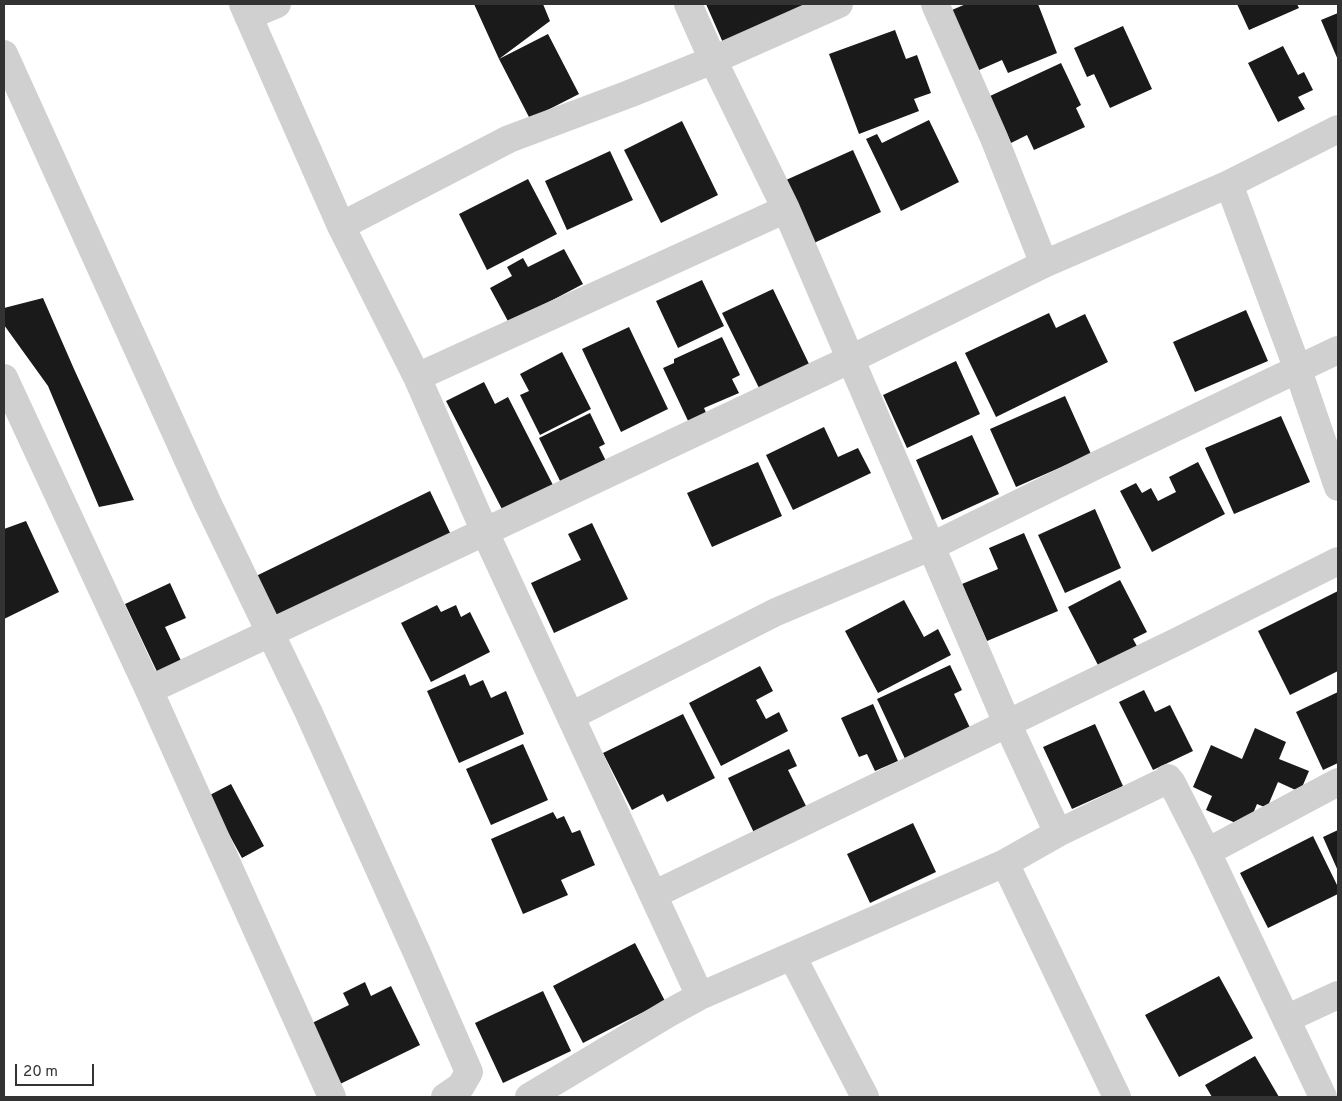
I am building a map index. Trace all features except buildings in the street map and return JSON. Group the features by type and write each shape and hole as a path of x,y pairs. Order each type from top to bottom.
{"street":[{"path":"277,4 246,10 341,226 418,377 485,532 700,996"},
{"path":"688,4 713,60 786,209 852,360 930,547 1007,723 1058,833"},
{"path":"341,226 509,138 629,94 713,60 839,4"},
{"path":"935,4 994,138 1044,264"},
{"path":"4,54 208,504 316,729 418,953 469,1072 461,1086 445,1097"},
{"path":"149,690 852,360 1044,264 1229,184 1338,129"},
{"path":"1229,184 1298,370 1338,488"},
{"path":"418,377 786,209"},
{"path":"571,716 776,612 930,547 1338,350"},
{"path":"4,378 149,690 332,1097"},
{"path":"653,895 1338,561"},
{"path":"529,1097 700,996 1005,863 1058,833 1159,784 1165,783 1168,778 1207,852 1323,1097"},
{"path":"1207,852 1338,782"},
{"path":"1005,863 1118,1097"},
{"path":"792,956 865,1097"},
{"path":"1286,1019 1338,995"}]}
